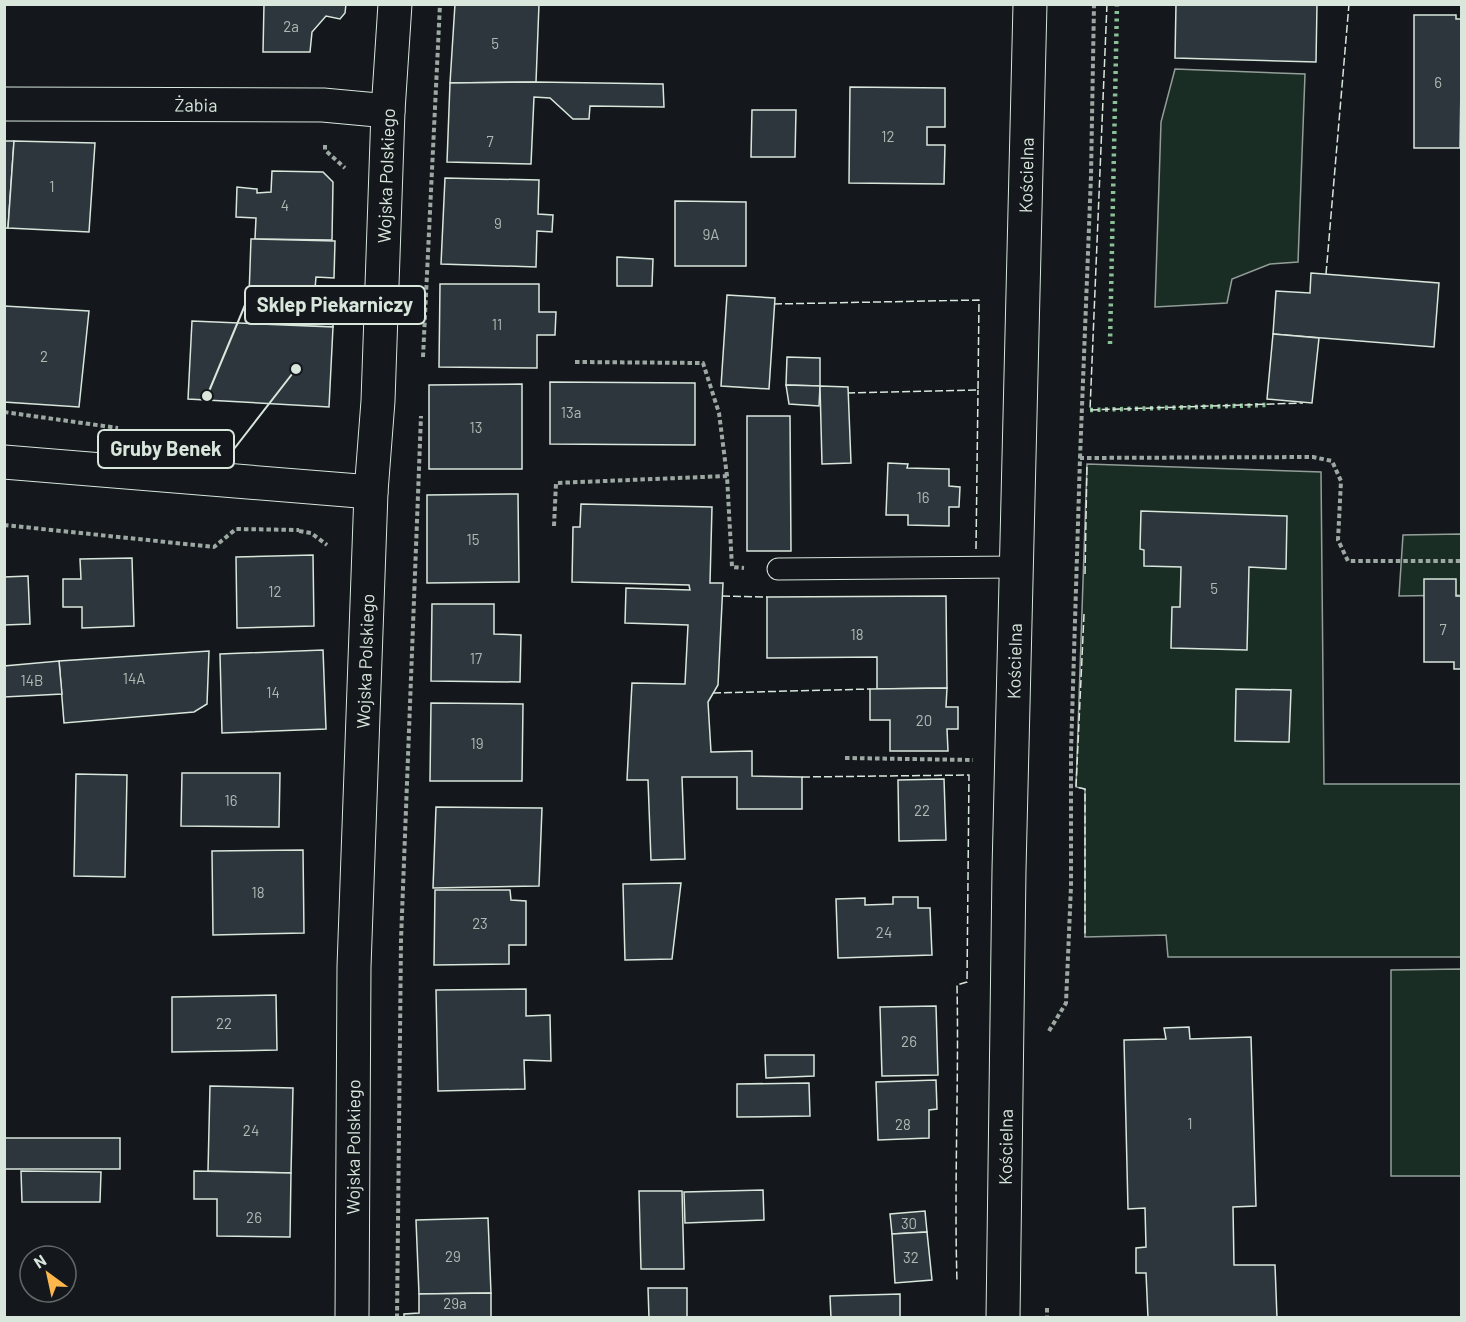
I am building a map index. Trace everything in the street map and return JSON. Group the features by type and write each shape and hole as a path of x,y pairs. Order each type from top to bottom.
{"street":[{"name":"Wojska Polskiego","path":"352,1317 354,967 371,492 378,401 388,111 395,4"},
{"name":"Kościelna","path":"1003,1317 1012,761 1030,4"},
{"name":"Żabia","path":"4,104 323,105 388,111"},
{"path":"4,462 371,492"}],"lane":[{"path":"778,568 1017,567"}],"path":[{"path":"423,368 440,4"},
{"path":"1046,1039 1055,1018 1066,1003 1080,458 1091,176 1094,4"},
{"path":"575,362 703,363 719,413 727,476 732,567 778,568"},
{"path":"397,1317 401,940 421,415"},
{"path":"1080,458 1313,457 1332,461 1341,481 1338,540 1348,561 1461,561"},
{"path":"554,526 556,483 727,476"},
{"path":"845,758 1012,761"},
{"path":"1046,1299 1047,1317"}],"green space":[{"path":"1175,69 1305,74 1298,262 1270,264 1232,279 1227,303 1155,307 1161,122"},
{"path":"1087,464 1321,472 1324,784 1461,784 1461,957 1168,957 1166,935 1085,937 1085,789 1076,787"},
{"path":"1461,534 1461,595 1399,596 1403,535"},
{"path":"1461,969 1461,1176 1391,1176 1391,970"}],"building":[{"path":"264,4 346,4 345,13 340,19 326,16 312,32 310,52 263,52"},
{"path":"455,4 539,4 536,82 450,83"},
{"path":"1176,4 1317,4 1316,62 1175,58"},
{"path":"1414,15 1456,15 1456,19 1462,19 1460,148 1414,148"},
{"path":"450,83 663,84 664,107 590,106 589,119 573,119 550,98 534,97 531,164 447,162"},
{"path":"850,87 945,88 945,127 927,127 927,145 945,145 944,184 849,183"},
{"path":"752,110 796,110 795,157 751,157"},
{"path":"4,141 14,141 8,228 4,228"},
{"path":"14,141 95,143 89,232 8,228"},
{"path":"272,171 323,172 333,182 332,240 255,239 256,218 236,217 237,187 257,189 257,193 271,192"},
{"path":"445,178 539,180 538,214 553,215 552,232 537,231 536,267 441,264"},
{"path":"675,201 746,202 746,266 675,266"},
{"path":"251,239 335,241 334,278 316,277 315,289 334,290 333,327 248,324"},
{"path":"617,257 653,259 652,286 617,286"},
{"path":"1311,273 1439,283 1434,347 1273,334 1276,291 1310,293"},
{"path":"440,284 539,284 539,312 556,312 555,335 537,335 537,368 439,367"},
{"path":"727,295 775,298 769,389 721,386"},
{"path":"4,306 89,311 79,407 4,402"},
{"path":"192,321 333,327 329,407 188,399"},
{"path":"1273,334 1319,338 1312,403 1267,399"},
{"path":"787,357 820,358 820,386 786,385"},
{"path":"550,382 695,383 695,445 550,444"},
{"path":"522,384 522,469 429,469 429,385"},
{"path":"786,385 820,386 819,406 789,404"},
{"path":"820,386 848,387 851,463 822,464"},
{"path":"747,416 790,416 791,551 747,551"},
{"path":"888,463 908,464 907,468 949,469 949,486 960,487 959,507 949,507 949,526 908,525 908,515 886,515"},
{"path":"518,494 519,582 427,583 427,495"},
{"path":"581,504 712,507 710,583 723,583 718,685 708,702 711,752 752,751 752,776 802,777 802,809 737,809 737,777 682,777 685,859 651,860 648,780 627,780 632,683 685,684 688,625 625,623 626,588 690,590 689,585 572,582 573,527 580,527"},
{"path":"1141,511 1287,516 1286,569 1249,567 1247,650 1171,648 1172,607 1180,607 1181,567 1144,566 1144,550 1140,549"},
{"path":"313,555 314,626 237,628 236,557"},
{"path":"132,558 134,626 82,628 82,607 63,607 63,579 81,579 80,559"},
{"path":"28,576 30,624 4,625 4,577"},
{"path":"1424,579 1456,579 1456,596 1462,596 1462,669 1454,669 1454,662 1424,662"},
{"path":"946,596 947,688 877,689 877,657 767,658 767,597"},
{"path":"432,604 494,604 494,634 521,635 520,682 431,681"},
{"path":"323,650 326,729 222,733 220,654"},
{"path":"209,651 207,704 194,712 64,723 59,661"},
{"path":"59,661 62,694 4,697 4,666"},
{"path":"947,688 946,707 958,707 958,729 947,729 948,751 890,751 890,720 870,720 870,689"},
{"path":"1236,689 1291,690 1289,742 1235,741"},
{"path":"431,703 523,704 522,781 430,781"},
{"path":"182,773 280,773 279,827 181,826"},
{"path":"76,774 127,775 125,877 74,876"},
{"path":"944,779 946,840 899,841 898,780"},
{"path":"436,807 542,808 539,886 433,888"},
{"path":"303,850 304,933 213,935 212,851"},
{"path":"681,883 672,959 625,960 623,884"},
{"path":"435,890 510,890 511,900 526,901 526,945 509,945 509,964 434,965"},
{"path":"893,897 918,897 918,908 930,908 932,955 838,958 836,899 865,898 865,905 893,904"},
{"path":"526,989 526,1016 550,1015 551,1061 524,1060 525,1089 438,1091 436,990"},
{"path":"276,995 277,1050 172,1052 172,997"},
{"path":"936,1006 938,1075 882,1076 880,1007"},
{"path":"1189,1027 1190,1039 1251,1037 1256,1206 1233,1207 1234,1265 1275,1265 1277,1318 1148,1318 1146,1273 1136,1273 1136,1248 1146,1247 1145,1208 1128,1209 1124,1040 1166,1039 1164,1028"},
{"path":"765,1055 814,1055 814,1076 766,1078"},
{"path":"936,1080 937,1109 929,1110 929,1138 878,1140 876,1082"},
{"path":"809,1083 810,1116 737,1117 737,1084"},
{"path":"210,1086 293,1088 291,1173 208,1171"},
{"path":"4,1138 120,1138 120,1169 4,1169"},
{"path":"21,1171 101,1172 100,1202 22,1202"},
{"path":"194,1171 291,1173 290,1237 217,1236 217,1199 194,1199"},
{"path":"763,1190 764,1220 685,1223 684,1192"},
{"path":"639,1191 682,1191 684,1269 641,1269"},
{"path":"925,1211 927,1232 892,1234 890,1214"},
{"path":"488,1218 491,1293 419,1294 416,1220"},
{"path":"927,1232 932,1280 895,1283 892,1234"},
{"path":"648,1288 687,1288 687,1318 649,1318"},
{"path":"491,1293 491,1318 404,1318 404,1314 419,1313 419,1294"},
{"path":"900,1294 900,1318 831,1318 830,1296"}],"hedge":[{"path":"1110,344 1117,4"},
{"path":"1090,410 1266,405"}],"fence":[{"path":"1107,4 1090,410 1303,403"},
{"path":"1326,274 1349,4"},
{"path":"774,304 979,300 978,390 848,393"},
{"path":"976,549 978,390"},
{"path":"1085,574 1087,464"},
{"path":"722,596 767,597"},
{"path":"1084,614 1076,787 1085,789 1085,937"},
{"path":"713,693 870,689"},
{"path":"802,777 969,775 967,982 957,985 957,1282"}],"place":[{"name":"Gruby Benek","path":"296,369"},
{"name":"Sklep Piekarniczy","path":"207,396"}]}
